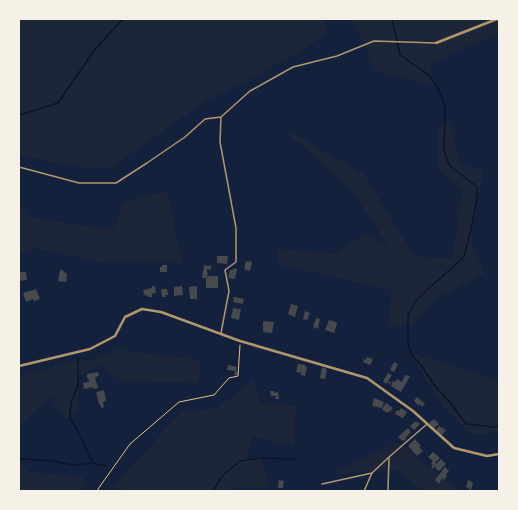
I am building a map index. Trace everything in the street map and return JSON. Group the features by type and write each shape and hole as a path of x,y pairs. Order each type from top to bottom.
{"street":[{"path":"436,43 497,19"},
{"path":"19,366 90,349 115,336 125,317 142,309 161,312 240,341 367,378 413,411 454,448 487,456 499,454"}],"lane":[{"path":"19,167 79,183 116,183 185,137 205,119 221,117 250,91 293,67 337,56 374,41 436,43"},
{"path":"221,117 220,142 236,228 236,262 225,270 229,291 221,334"},
{"path":"364,491 372,473 427,424"},
{"path":"388,491 389,457"},
{"path":"322,484 372,473"}],"path":[{"path":"98,491 130,444 179,402 214,395 229,378 238,376 240,341"}],"shaded area":[{"path":"19,19 324,19 328,32 301,52 204,102 109,169 80,168 19,155"},
{"path":"352,19 499,19 499,33 431,64 435,87 376,71"},
{"path":"450,120 461,166 483,168 471,244 485,273 433,301 412,325 388,328 392,290 280,265 276,248 335,254 364,234 389,246 351,189 281,127 364,174 414,256 453,259 462,190 438,169 439,127"},
{"path":"168,191 182,263 103,263 35,248 19,255 19,202 28,217 114,230 122,202"},
{"path":"118,350 201,360 198,383 122,381 100,365 77,377 78,409 67,420 50,397 19,426 19,377 75,361 89,360"},
{"path":"409,352 499,381 499,432 472,435 445,409"},
{"path":"253,380 261,404 296,406 294,445 252,436 246,458 261,457 269,487 232,488 231,491 115,491 114,485 182,412 218,408"},
{"path":"398,442 459,491 422,491 398,470 333,474"},
{"path":"19,460 28,472 82,476 85,491 19,491"}],"building":[{"path":"217,256 228,256 227,264 217,263"},
{"path":"246,261 252,262 250,271 244,269"},
{"path":"162,265 167,265 167,272 160,272 160,267 162,267"},
{"path":"204,265 211,266 211,270 207,269 207,277 202,278"},
{"path":"234,268 237,269 235,279 228,278 230,270 233,270"},
{"path":"60,270 65,271 64,272 67,274 66,282 58,281"},
{"path":"19,272 26,272 27,280 19,281"},
{"path":"218,276 218,288 206,288 207,277"},
{"path":"152,286 155,287 156,293 152,294 152,297 148,297 147,295 145,296 143,290 152,288"},
{"path":"182,286 183,295 174,296 174,287"},
{"path":"197,286 197,299 190,299 189,287"},
{"path":"36,289 40,299 34,301 33,299 26,302 23,293"},
{"path":"161,289 167,289 168,295 165,295 166,297 162,297"},
{"path":"234,297 244,299 243,304 233,302"},
{"path":"291,304 298,306 295,317 288,314"},
{"path":"233,308 241,309 239,320 231,318"},
{"path":"305,311 310,313 307,320 303,319"},
{"path":"316,318 320,319 318,329 313,327"},
{"path":"329,320 336,322 337,324 334,333 325,330"},
{"path":"263,321 274,322 272,333 263,332"},
{"path":"367,357 373,359 370,365 363,362"},
{"path":"394,362 398,364 394,372 390,370"},
{"path":"298,364 306,365 305,376 296,372"},
{"path":"228,365 237,367 237,375 234,375 235,371 227,370"},
{"path":"322,367 327,369 325,379 320,378"},
{"path":"98,372 99,376 95,377 98,388 93,389 93,387 84,389 83,383 89,382 87,374"},
{"path":"388,373 392,375 388,381 391,383 390,384 387,382 386,384 383,381"},
{"path":"405,375 410,376 401,392 391,386 393,381 395,382 397,379 402,382"},
{"path":"104,390 106,401 103,402 104,407 101,408 96,392"},
{"path":"270,391 274,391 274,393 278,392 279,399 275,399 276,396 271,396"},
{"path":"417,397 425,404 422,407 414,401"},
{"path":"374,398 384,402 382,408 372,406"},
{"path":"386,403 393,408 387,413 382,409"},
{"path":"401,408 407,412 403,418 395,414 397,410 399,411"},
{"path":"434,419 439,424 434,428 429,423"},
{"path":"416,421 420,424 414,430 410,426"},
{"path":"439,426 446,430 442,435 436,430"},
{"path":"408,428 411,432 403,441 398,437"},
{"path":"415,439 423,451 417,456 408,446"},
{"path":"433,452 440,458 435,463 436,464 441,459 446,464 439,471 435,468 436,466 433,469 431,467 433,465 431,463 433,461 428,457"},
{"path":"445,467 449,471 444,480 442,478 439,484 435,480"},
{"path":"279,480 284,481 283,488 278,488"},
{"path":"468,480 473,482 471,490 466,487"}],"waterway":[{"path":"19,115 58,103 96,48 123,19"},
{"path":"392,19 400,55 430,76 444,103 444,150 449,165 477,187 477,199 464,257 415,302 408,315 408,340 411,354 466,424 493,427 499,426"},
{"path":"78,357 78,385 71,403 70,418 93,463"},
{"path":"19,458 74,465 93,463 106,466"},
{"path":"213,491 222,476 240,461 261,458 295,459"}]}
